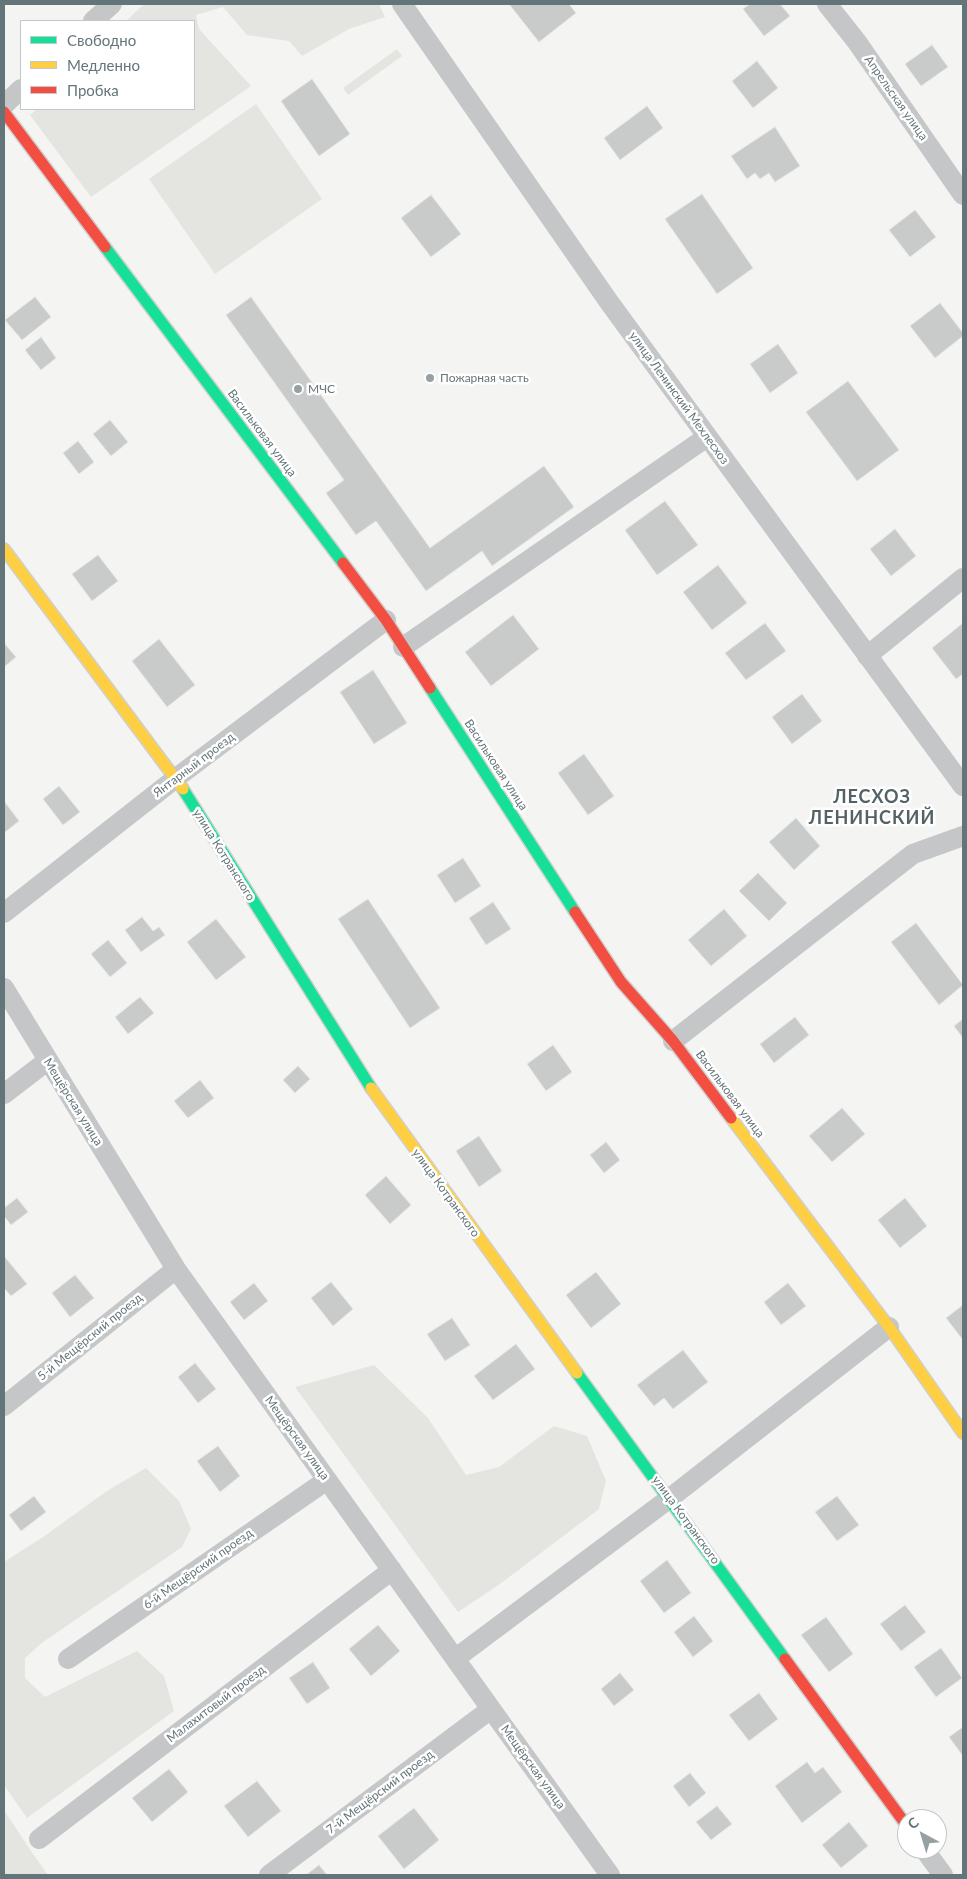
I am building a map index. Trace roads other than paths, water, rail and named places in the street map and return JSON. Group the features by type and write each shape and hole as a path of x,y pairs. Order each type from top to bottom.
{"street":[{"path":"95,20 112,4"},
{"name":"улица Ленинский Мехлесхоз","path":"402,4 609,302 963,786"},
{"name":"Апрельская улица","path":"827,4 857,42 963,194"},
{"path":"4,105 20,90"},
{"name":"Васильковая улица","path":"4,112 386,620 621,982 673,1041 889,1327 963,1433"},
{"path":"404,647 707,437"},
{"name":"улица Котранского","path":"4,549 176,778 379,1102 670,1498 897,1812"},
{"path":"867,656 963,578"},
{"name":"Янтарный проезд","path":"4,912 176,778 386,620"},
{"path":"673,1041 912,854 963,836"},
{"name":"Мещёрская улица","path":"4,988 176,1269 610,1875"},
{"path":"4,1094 47,1061"},
{"name":"5-й Мещёрский проезд","path":"4,1406 176,1269"},
{"path":"456,1658 670,1498 889,1327"},
{"name":"6-й Мещёрский проезд","path":"68,1659 327,1480"},
{"name":"Малахитовый проезд","path":"39,1839 392,1570"},
{"name":"7-й Мещёрский проезд","path":"269,1875 491,1709"},
{"path":"931,1859 943,1875"}],"place":[{"name":"Пожарная часть","path":"430,378"},
{"name":"МЧС","path":"298,389"}],"district":[{"name":"ЛЕСХОЗ ЛЕНИНСКИЙ","path":"872,808"}]}
